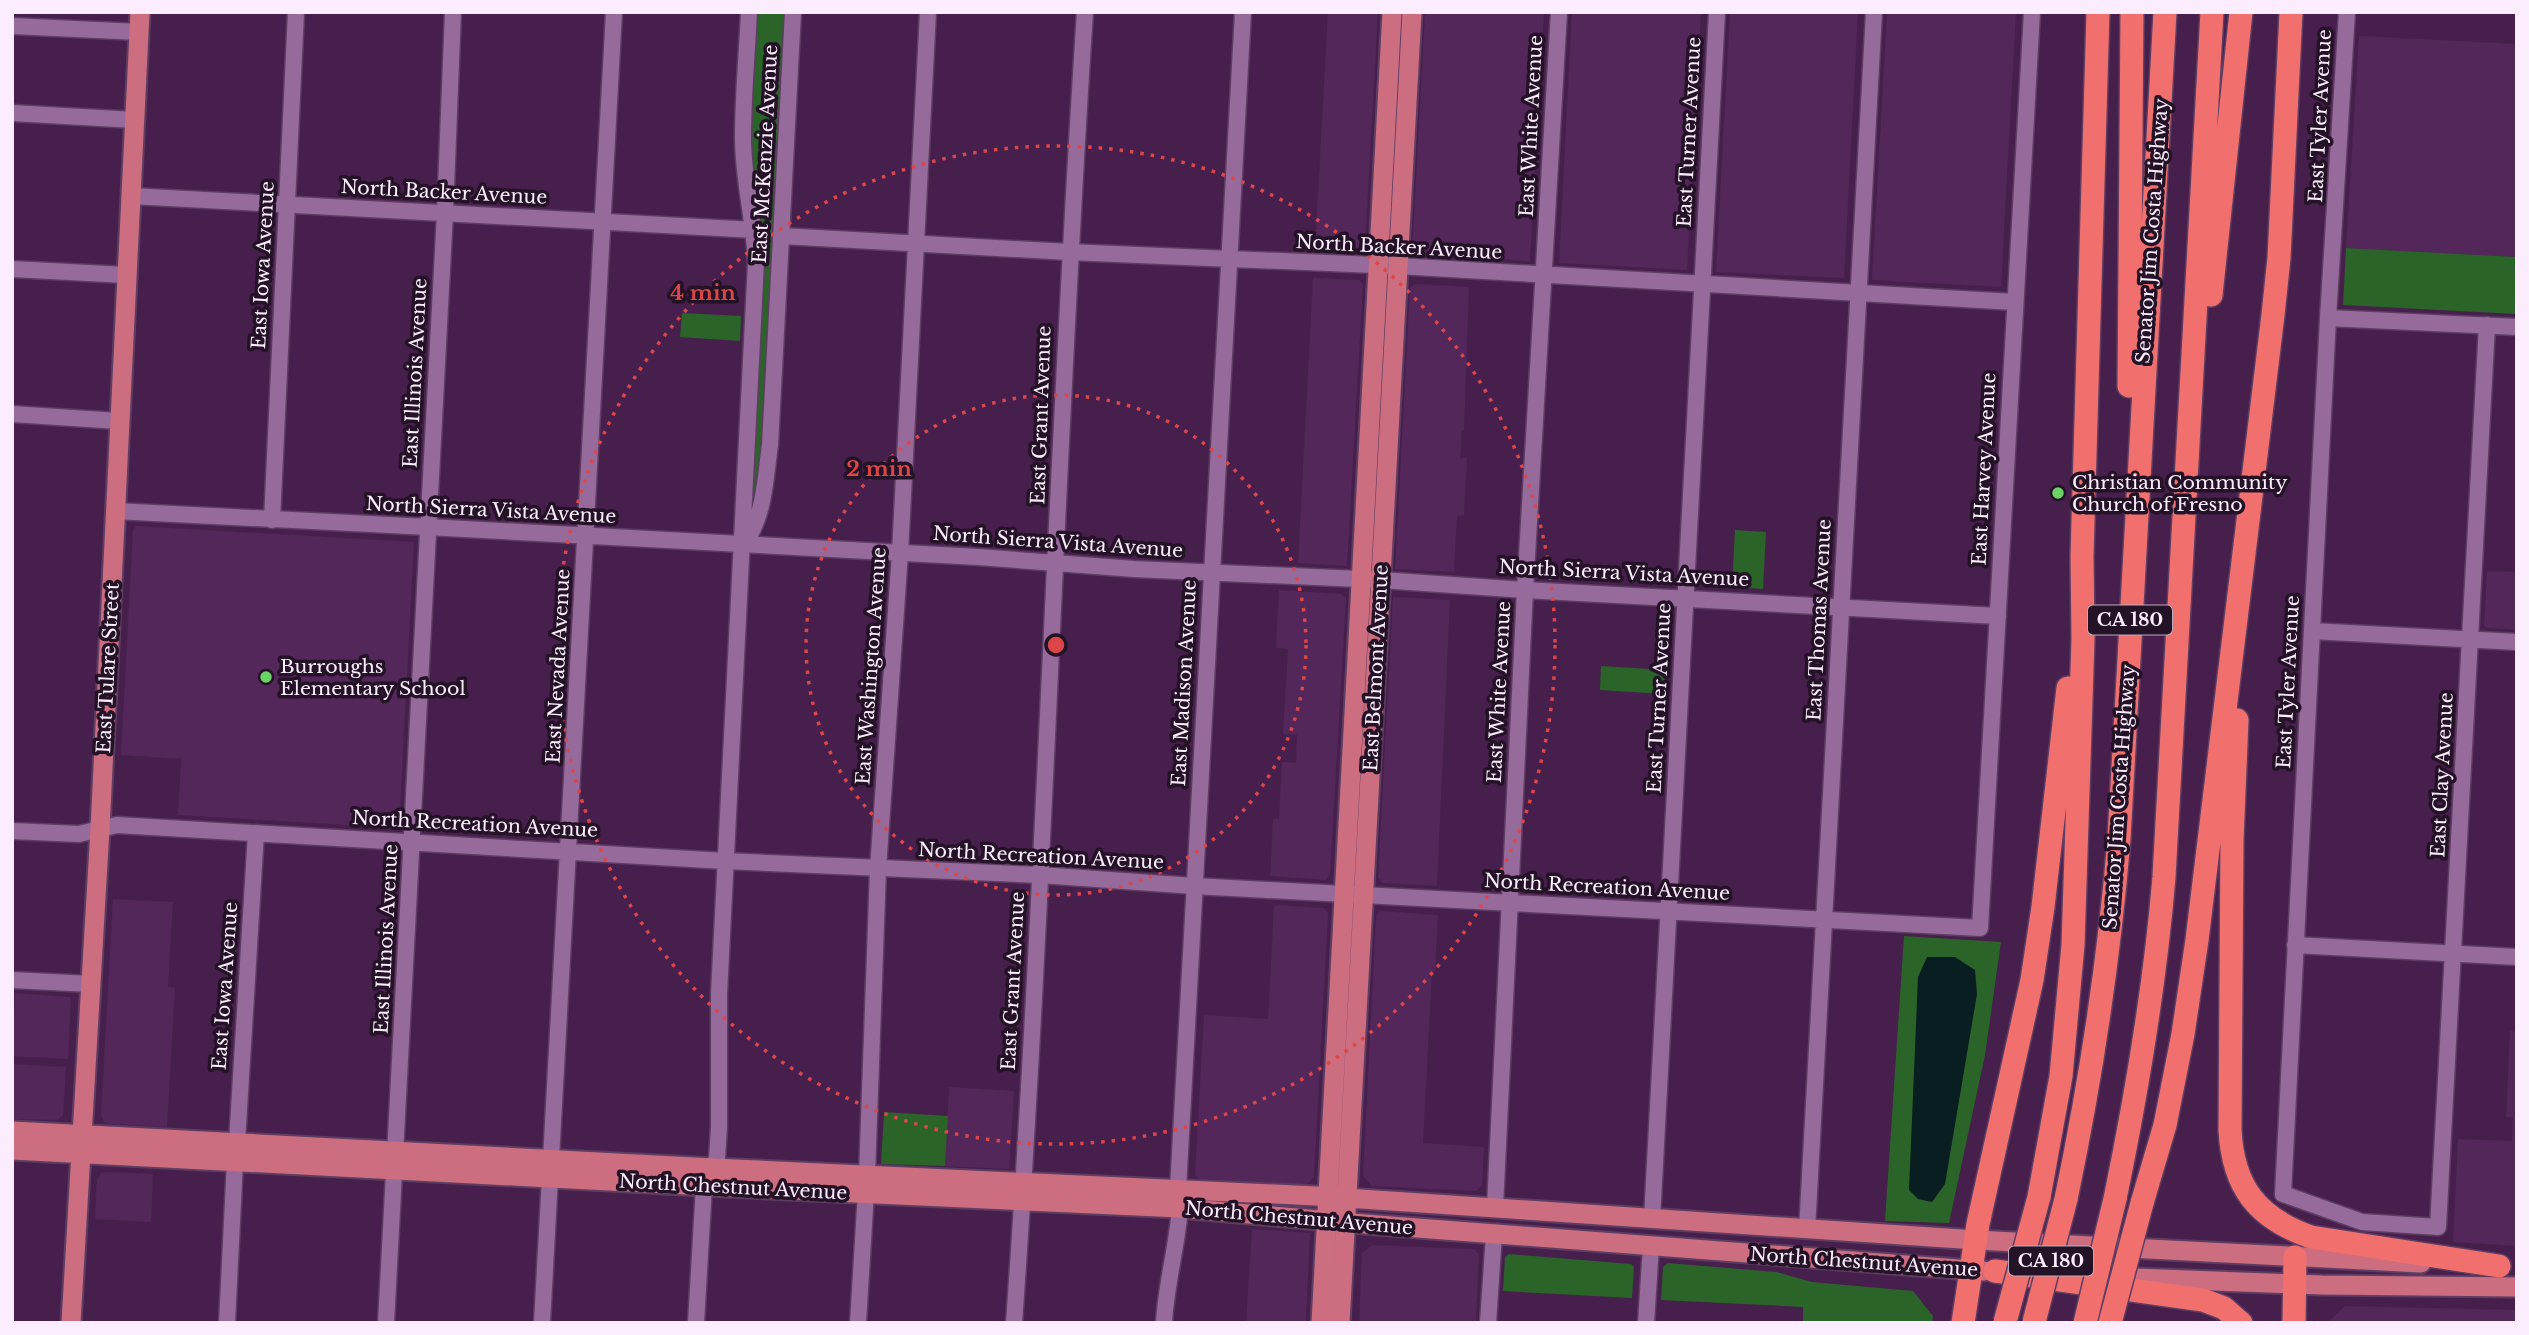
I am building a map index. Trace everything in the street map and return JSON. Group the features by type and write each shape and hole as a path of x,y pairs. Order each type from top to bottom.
{"highway":[{"path":"2132,12 2129,381 2133,557"},
{"name":"Senator Jim Costa Highway","path":"2034,1322 2066,1199 2089,1087 2113,915 2165,12"},
{"name":"CA 180","path":"2085,1323 2115,1199 2143,1059 2159,937 2172,763 2211,12"},
{"path":"2182,559 2241,12"},
{"path":"2123,1323 2183,1034 2197,940 2279,258 2291,20"},
{"path":"2005,1322 2039,1197 2061,1076 2073,945 2083,639 2081,556 2097,23"},
{"path":"2259,435 2236,745 2230,1130 2234,1163 2254,1202 2264,1214 2287,1229 2311,1237 2508,1266"},
{"path":"1963,1323 1976,1240 2032,980 2081,556"},
{"path":"2110,1323 2146,1203"},
{"path":"2294,1323 2295,1258"},
{"path":"1995,1271 2203,1300 2224,1308 2241,1323"}],"main road":[{"name":"East Tulare Street","path":"71,1323 100,828 140,12"},
{"name":"East Belmont Avenue","path":"1321,1323 1336,1222 1364,895 1381,580 1392,12"},
{"name":"East Belmont Avenue","path":"1338,1198 1344,894 1361,579 1412,12"},
{"path":"12,1131 80,1143"},
{"name":"North Chestnut Avenue","path":"80,1143 396,1160 553,1158 713,1168 866,1184 1179,1198 1338,1198 1976,1240 2295,1258 2508,1266"},
{"path":"12,1150 80,1143"},
{"name":"North Chestnut Avenue","path":"236,1151 295,1154 315,1146 396,1160 552,1178 704,1186 866,1184"},
{"name":"North Chestnut Avenue","path":"1179,1198 1336,1222 1971,1270 2295,1284 2517,1287"},
{"path":"1494,1234 1545,1225 1630,1231 1644,1228 1652,1219"},
{"name":"East Belmont Avenue","path":"1336,1222 1340,1323"}],"street":[{"name":"East Iowa Avenue","path":"272,520 296,12"},
{"name":"East Illinois Avenue","path":"386,1323 445,213 453,12"},
{"name":"East Nevada Avenue","path":"542,1323 614,12"},
{"name":"East McKenzie Avenue","path":"713,1168 717,1158 719,1127 719,994 756,262 755,230 744,164 743,138 749,12"},
{"name":"East McKenzie Avenue","path":"743,545 754,530 761,506 770,445 793,12"},
{"name":"East Washington Avenue","path":"858,1323 878,869 900,553 928,12"},
{"name":"East Grant Avenue","path":"1014,1323 1040,875 1069,252 1085,12"},
{"name":"East Madison Avenue","path":"1164,1323 1167,1290 1177,1242 1243,12"},
{"name":"East White Avenue","path":"1495,1207 1525,590 1559,12"},
{"name":"East Turner Avenue","path":"1652,1219 1717,12"},
{"name":"East Thomas Avenue","path":"1807,1230 1874,12"},
{"name":"East Harvey Avenue","path":"1980,928 2032,12"},
{"name":"East Tyler Avenue","path":"2347,12 2328,318 2283,1194 2362,1222 2438,1227"},
{"path":"12,26 139,32"},
{"path":"12,113 135,120"},
{"name":"North Backer Avenue","path":"131,197 286,203 755,230"},
{"name":"North Backer Avenue","path":"782,236 1388,266 2014,302"},
{"path":"12,269 126,275"},
{"path":"2328,318 2517,327"},
{"name":"East Clay Avenue","path":"2438,1227 2487,325"},
{"path":"12,414 118,421"},
{"name":"North Sierra Vista Avenue","path":"115,511 1998,616"},
{"path":"2312,631 2517,642"},
{"name":"North Recreation Avenue","path":"12,831 79,834 117,825 725,861 1040,875 1194,886 1980,928"},
{"name":"East Iowa Avenue","path":"227,1323 256,833"},
{"path":"2295,945 2517,957"},
{"path":"12,980 90,984"},
{"path":"696,1323 704,1186 713,1168"},
{"path":"1488,1323 1494,1234"},
{"path":"1646,1323 1651,1246"}],"shaded area":[{"path":"1328,12 1378,12 1365,247 1360,252 1315,249"},
{"path":"1425,12 1544,12 1530,261 1417,255 1412,251"},
{"path":"1572,12 1701,12 1687,270 1559,263"},
{"path":"1730,12 1858,12 1844,278 1716,272"},
{"path":"1887,12 2016,12 2001,287 1872,280"},
{"path":"2359,36 2517,44 2517,257 2346,248"},
{"path":"1313,278 1359,280 1363,285 1347,566 1298,563"},
{"path":"1415,284 1469,287 1464,430 1460,458 1467,458 1464,515 1457,516 1454,572 1395,569 1410,288"},
{"name":"Burroughs Elementary School","path":"136,526 414,542 399,828 178,815 181,759 121,755 133,530"},
{"path":"2487,571 2517,572 2517,630 2487,628 2484,625"},
{"path":"1279,590 1342,594 1346,598 1330,875 1326,880 1270,876 1273,819 1279,819 1282,762 1296,763 1297,735 1283,734 1288,649 1276,648"},
{"path":"1393,597 1450,600 1437,886 1382,883 1378,878"},
{"path":"113,899 173,902 168,987 175,988 167,1127 110,1124 104,1122 101,1115"},
{"path":"1274,905 1324,908 1328,913 1314,1177 1306,1185 1199,1179 1195,1175 1204,1015 1268,1019"},
{"path":"1380,911 1438,915 1435,972 1432,973 1423,1143 1484,1147 1482,1186 1476,1191 1372,1186 1363,1176 1376,916"},
{"path":"1927,957 1955,957 1975,970 1977,994 1945,1184 1932,1202 1918,1199 1909,1190 1918,977"},
{"path":"15,993 71,997 68,1059 12,1056"},
{"path":"2510,1031 2517,1032 2517,1246 2453,1242 2458,1139 2512,1141 2513,1117 2506,1117"},
{"path":"12,1064 66,1067 63,1115 57,1120 12,1119"},
{"path":"949,1087 1014,1091 1009,1169 945,1166"},
{"path":"101,1173 153,1174 151,1222 95,1219 97,1180"},
{"path":"1252,1229 1310,1233 1306,1323 1246,1323"},
{"path":"1372,1245 1474,1249 1479,1254 1476,1323 1359,1323 1362,1253"},
{"path":"2345,1306 2517,1310 2517,1323 2327,1323"}],"green space":[{"path":"756,12 787,12 763,443 748,530 763,242 749,140"},
{"path":"2346,248 2517,257 2517,314 2343,305"},
{"path":"682,313 741,316 740,341 680,337"},
{"path":"1735,530 1766,532 1763,589 1732,587"},
{"path":"1601,666 1666,670 1664,694 1600,690"},
{"path":"1904,936 2001,942 1985,1055 1949,1223 1885,1221"},
{"path":"884,1112 948,1116 945,1166 881,1164"},
{"path":"1509,1254 1631,1264 1634,1267 1632,1298 1503,1291 1505,1257"},
{"path":"1668,1263 1776,1272 1812,1282 1913,1291 1933,1316 1932,1323 1803,1323 1803,1307 1661,1300 1663,1267"}],"place":[{"name":"Christian Community Church of Fresno","path":"2058,493"},
{"name":"Burroughs Elementary School","path":"266,677"}]}
